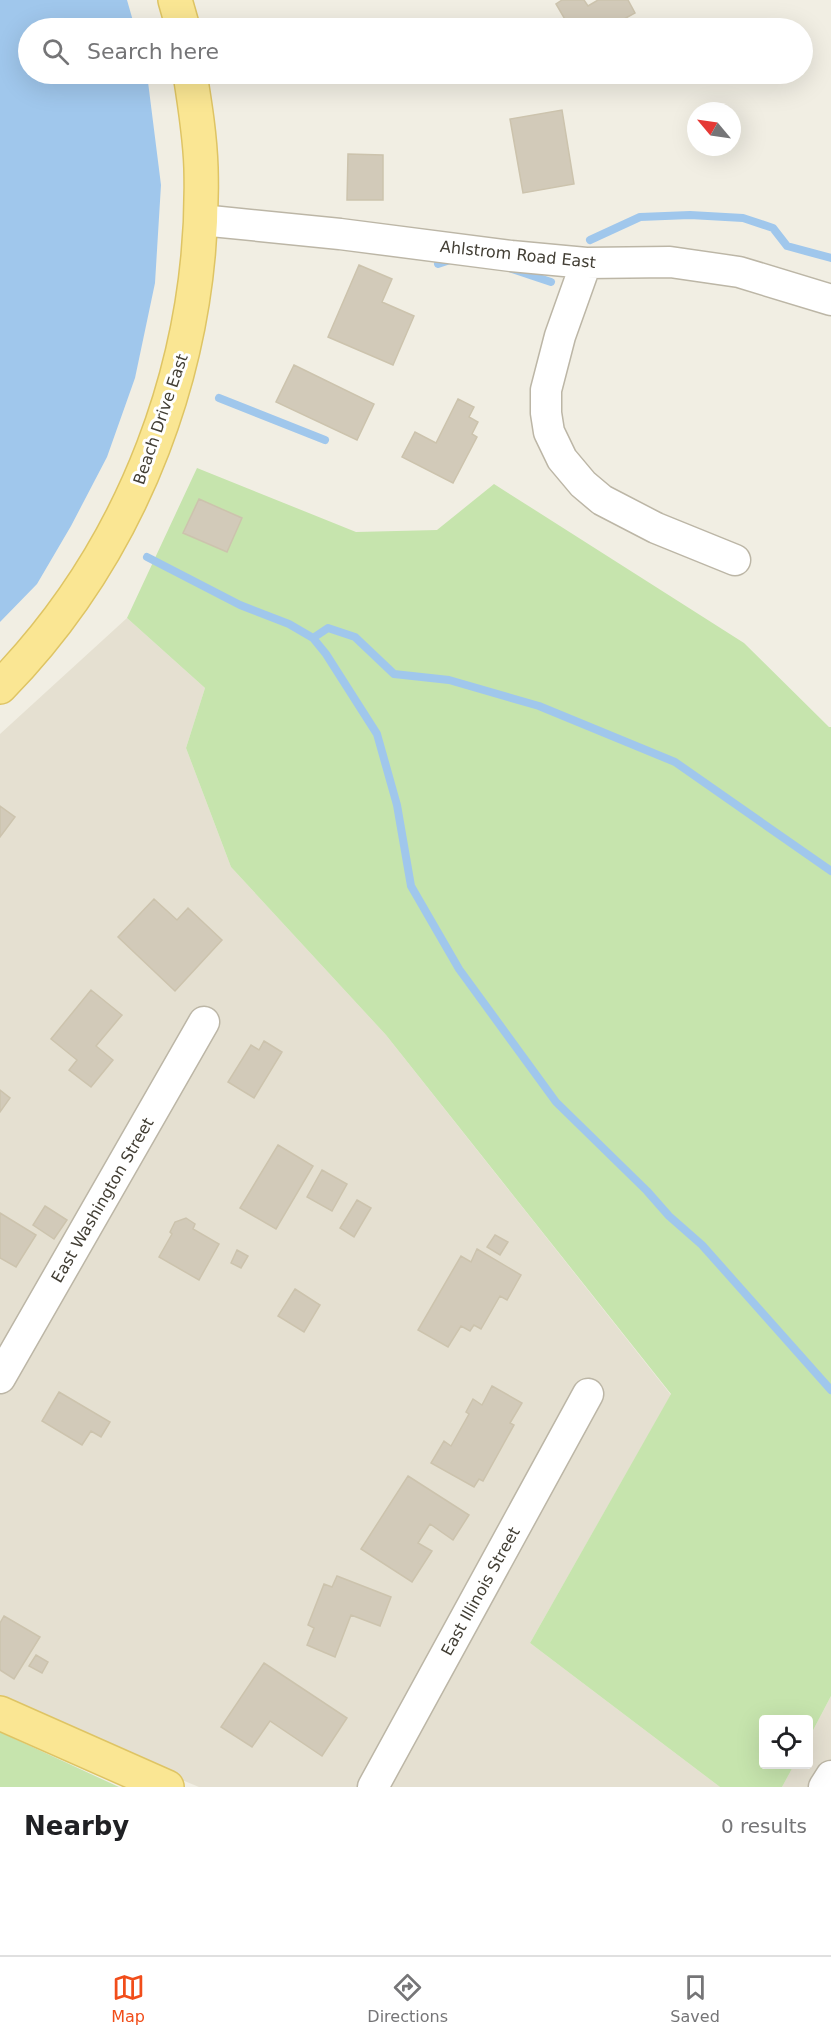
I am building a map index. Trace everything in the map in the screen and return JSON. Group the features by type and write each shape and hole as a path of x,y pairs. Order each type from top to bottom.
{"main road":[{"path":"175,0 180,18"},
{"name":"Beach Drive East","path":"0,687 38,644 82,586 118,524 148,461 179,373 186,345 198,267 201,220 201,166 191,84"},
{"path":"0,1713 168,1787"}],"street":[{"name":"Ahlstrom Road East","path":"201,220 586,263 670,262 739,272 831,300"},
{"path":"586,263 560,336 546,390 549,432 562,459 583,484 602,500 656,528 735,560"},
{"name":"East Washington Street","path":"0,1378 204,1022"},
{"name":"East Illinois Street","path":"373,1787 588,1394"},
{"path":"824,1787 831,1776"}],"shaded area":[{"path":"127,618 205,688 186,748 231,867 386,1035 671,1395 530,1643 720,1787 199,1787 0,1705 0,734"},
{"path":"831,1696 831,1787 782,1787 792,1769 813,1769 813,1730"}],"green space":[{"path":"197,468 356,532 437,530 494,484 744,643 831,727 831,1696 813,1730 813,1715 759,1715 759,1769 792,1769 782,1787 720,1787 530,1643 671,1394 386,1035 231,867 186,748 205,688 127,618"},
{"path":"0,1732 119,1787 0,1787"}],"water":[{"path":"0,0 127,0 132,18 18,18 18,84 148,84 161,185 155,283 135,378 107,457 37,584 0,622"}],"building":[{"path":"562,0 584,0 588,6 598,0 628,0 635,13 626,18 564,18 556,4"},
{"path":"562,110 574,184 523,193 510,119"},
{"path":"348,154 383,155 383,200 347,200"},
{"path":"359,265 392,279 382,302 414,316 393,365 328,337"},
{"path":"294,365 374,404 357,440 276,402"},
{"path":"458,399 474,407 469,417 478,422 472,434 477,437 453,483 402,457 415,432 436,443"},
{"path":"199,499 242,518 227,552 183,533"},
{"path":"0,806 15,817 0,837"},
{"path":"154,899 177,920 188,908 222,940 175,991 118,937"},
{"path":"91,990 122,1015 96,1046 113,1060 91,1087 69,1070 77,1060 51,1039"},
{"path":"264,1041 282,1052 254,1098 228,1082 251,1045 259,1050"},
{"path":"0,1090 10,1098 0,1112"},
{"path":"278,1145 313,1166 276,1229 240,1208"},
{"path":"322,1170 347,1184 332,1211 307,1197"},
{"path":"357,1200 371,1208 354,1237 340,1228"},
{"path":"45,1206 67,1220 54,1239 33,1225"},
{"path":"0,1213 36,1235 16,1267 0,1258"},
{"path":"186,1218 195,1224 193,1229 219,1244 199,1280 159,1257 172,1234 170,1232 175,1222"},
{"path":"495,1235 508,1242 500,1255 487,1247"},
{"path":"477,1249 521,1275 507,1300 500,1296 481,1329 474,1325 470,1331 461,1326 448,1347 418,1330 461,1256 471,1262"},
{"path":"237,1250 248,1256 241,1268 231,1263"},
{"path":"295,1289 320,1305 304,1332 278,1316"},
{"path":"492,1386 522,1403 510,1423 514,1425 483,1481 479,1479 474,1487 431,1463 444,1441 451,1446 469,1414 466,1412 473,1399 482,1405"},
{"path":"59,1392 110,1422 101,1437 91,1431 82,1445 42,1421"},
{"path":"408,1476 469,1515 453,1540 430,1524 418,1543 432,1551 412,1582 361,1549"},
{"path":"337,1576 391,1597 380,1626 351,1615 335,1657 307,1645 314,1628 308,1625 324,1584 332,1587"},
{"path":"4,1616 40,1637 14,1679 0,1670 0,1623"},
{"path":"36,1655 48,1662 42,1673 29,1666"},
{"path":"264,1663 347,1718 322,1756 270,1721 252,1747 221,1727"}],"waterway":[{"path":"590,240 640,217 690,215 743,218 773,228 787,246 831,258"},
{"path":"438,264 453,259"},
{"path":"512,269 551,282"},
{"path":"219,398 325,440"},
{"path":"147,557 240,605 289,624 313,638 326,654 377,734 397,805 411,886 459,969 556,1102 647,1191 669,1216 702,1245 831,1390"},
{"path":"313,638 328,628 355,637 394,674 449,680 539,706 675,762 831,871"}]}
